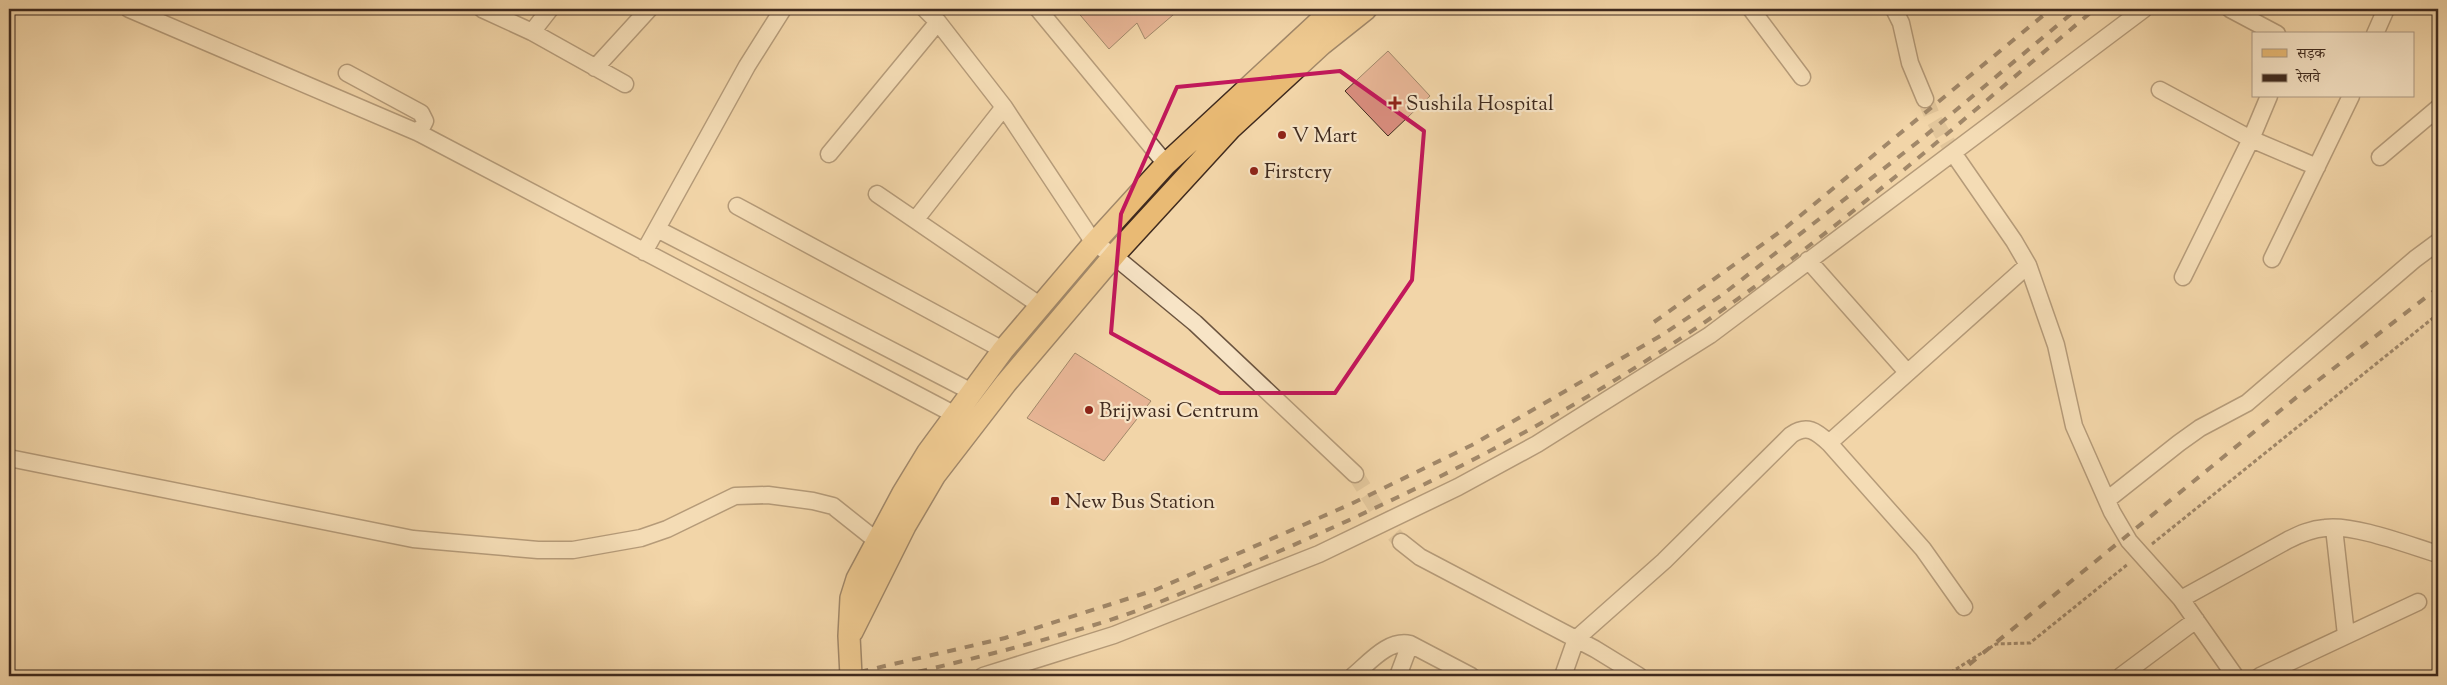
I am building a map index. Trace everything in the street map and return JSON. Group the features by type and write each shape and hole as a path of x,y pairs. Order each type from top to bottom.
{"main road":[{"path":"849,636 905,526 935,476 964,419 972,392 1003,350 1094,243 1166,164 1332,9"},
{"path":"851,676 849,636 851,598 857,579 923,460 964,419 1231,128 1322,44 1366,9"}],"street":[{"path":"129,9 419,133 964,419"},
{"path":"482,9 532,32 625,84"},
{"path":"532,32 550,9"},
{"path":"595,68 649,9"},
{"path":"644,252 747,66 784,9"},
{"path":"925,9 938,22 1004,107 1094,243 1114,256 1195,323 1355,474"},
{"path":"1038,9 1166,164"},
{"path":"1750,9 1802,77"},
{"path":"1894,9 1901,23 1910,63 1925,99"},
{"path":"983,676 1114,635 1319,554 1458,487 1537,444 1710,335 2144,9"},
{"path":"2230,9 2273,32"},
{"path":"2376,32 2386,9"},
{"path":"829,154 938,22"},
{"path":"347,74 421,113 425,121 419,133"},
{"path":"2160,90 2251,139 2317,167"},
{"path":"2183,277 2251,139 2268,98"},
{"path":"2272,258 2350,98"},
{"path":"916,219 1004,107"},
{"path":"2380,157 2438,108"},
{"path":"1958,160 2014,241 2028,265 2056,345 2074,426 2107,500 2129,542 2181,599 2235,676"},
{"path":"878,194 1041,306"},
{"path":"737,206 1003,350"},
{"path":"657,229 972,392"},
{"path":"2107,500 2200,428 2247,403 2415,259 2438,242"},
{"path":"1808,260 1908,372"},
{"path":"1830,443 2028,265"},
{"path":"1563,676 1576,639 1664,560 1791,434 1806,428 1816,431 1830,443 1923,549 1964,607"},
{"path":"9,458 413,539 538,550 572,550 641,538 667,529 735,496 768,495 813,501 833,506 877,541"},
{"path":"2334,528 2346,635"},
{"path":"2181,599 2306,531 2346,528 2438,554"},
{"path":"1400,542 1420,557 1576,639 1639,676"},
{"path":"2260,676 2418,602"},
{"path":"2123,676 2196,620"},
{"path":"1352,676 1391,645 1400,642 1410,644 1471,676"},
{"path":"1398,676 1410,644"}],"path":[{"path":"1945,676 1996,644 2030,643 2438,314"}],"highlighted area":[{"path":"1340,71 1424,131 1412,280 1335,393 1220,393 1111,333 1121,214 1177,87"}],"building":[{"path":"1075,9 1180,9 1145,39 1137,23 1109,49"},
{"path":"1388,51 1430,96 1388,136 1345,91"},
{"name":"Brijwasi Centrum","path":"1075,353 1151,401 1104,461 1027,418"}],"tunnel":[{"path":"1925,99 1934,120 1958,160"},
{"path":"1355,474 1391,531 1401,542"}],"railway":[{"path":"1654,322 1784,229 2051,9"},
{"path":"842,676 1005,638 1155,590 1351,504 1472,445 1662,335 1722,295 1919,141 2077,9"},
{"path":"901,676 1068,633 1164,600 1289,547 1403,495 1514,438 1623,375 1728,306 1776,271 1868,199 2095,9"},
{"path":"1955,676 2303,392 2438,288"}],"place":[{"name":"Sushila Hospital","path":"1395,103"},
{"name":"V Mart","path":"1282,135"},
{"name":"Firstcry","path":"1254,171"},
{"name":"Brijwasi Centrum","path":"1089,410"},
{"name":"New Bus Station","path":"1055,501"}]}
